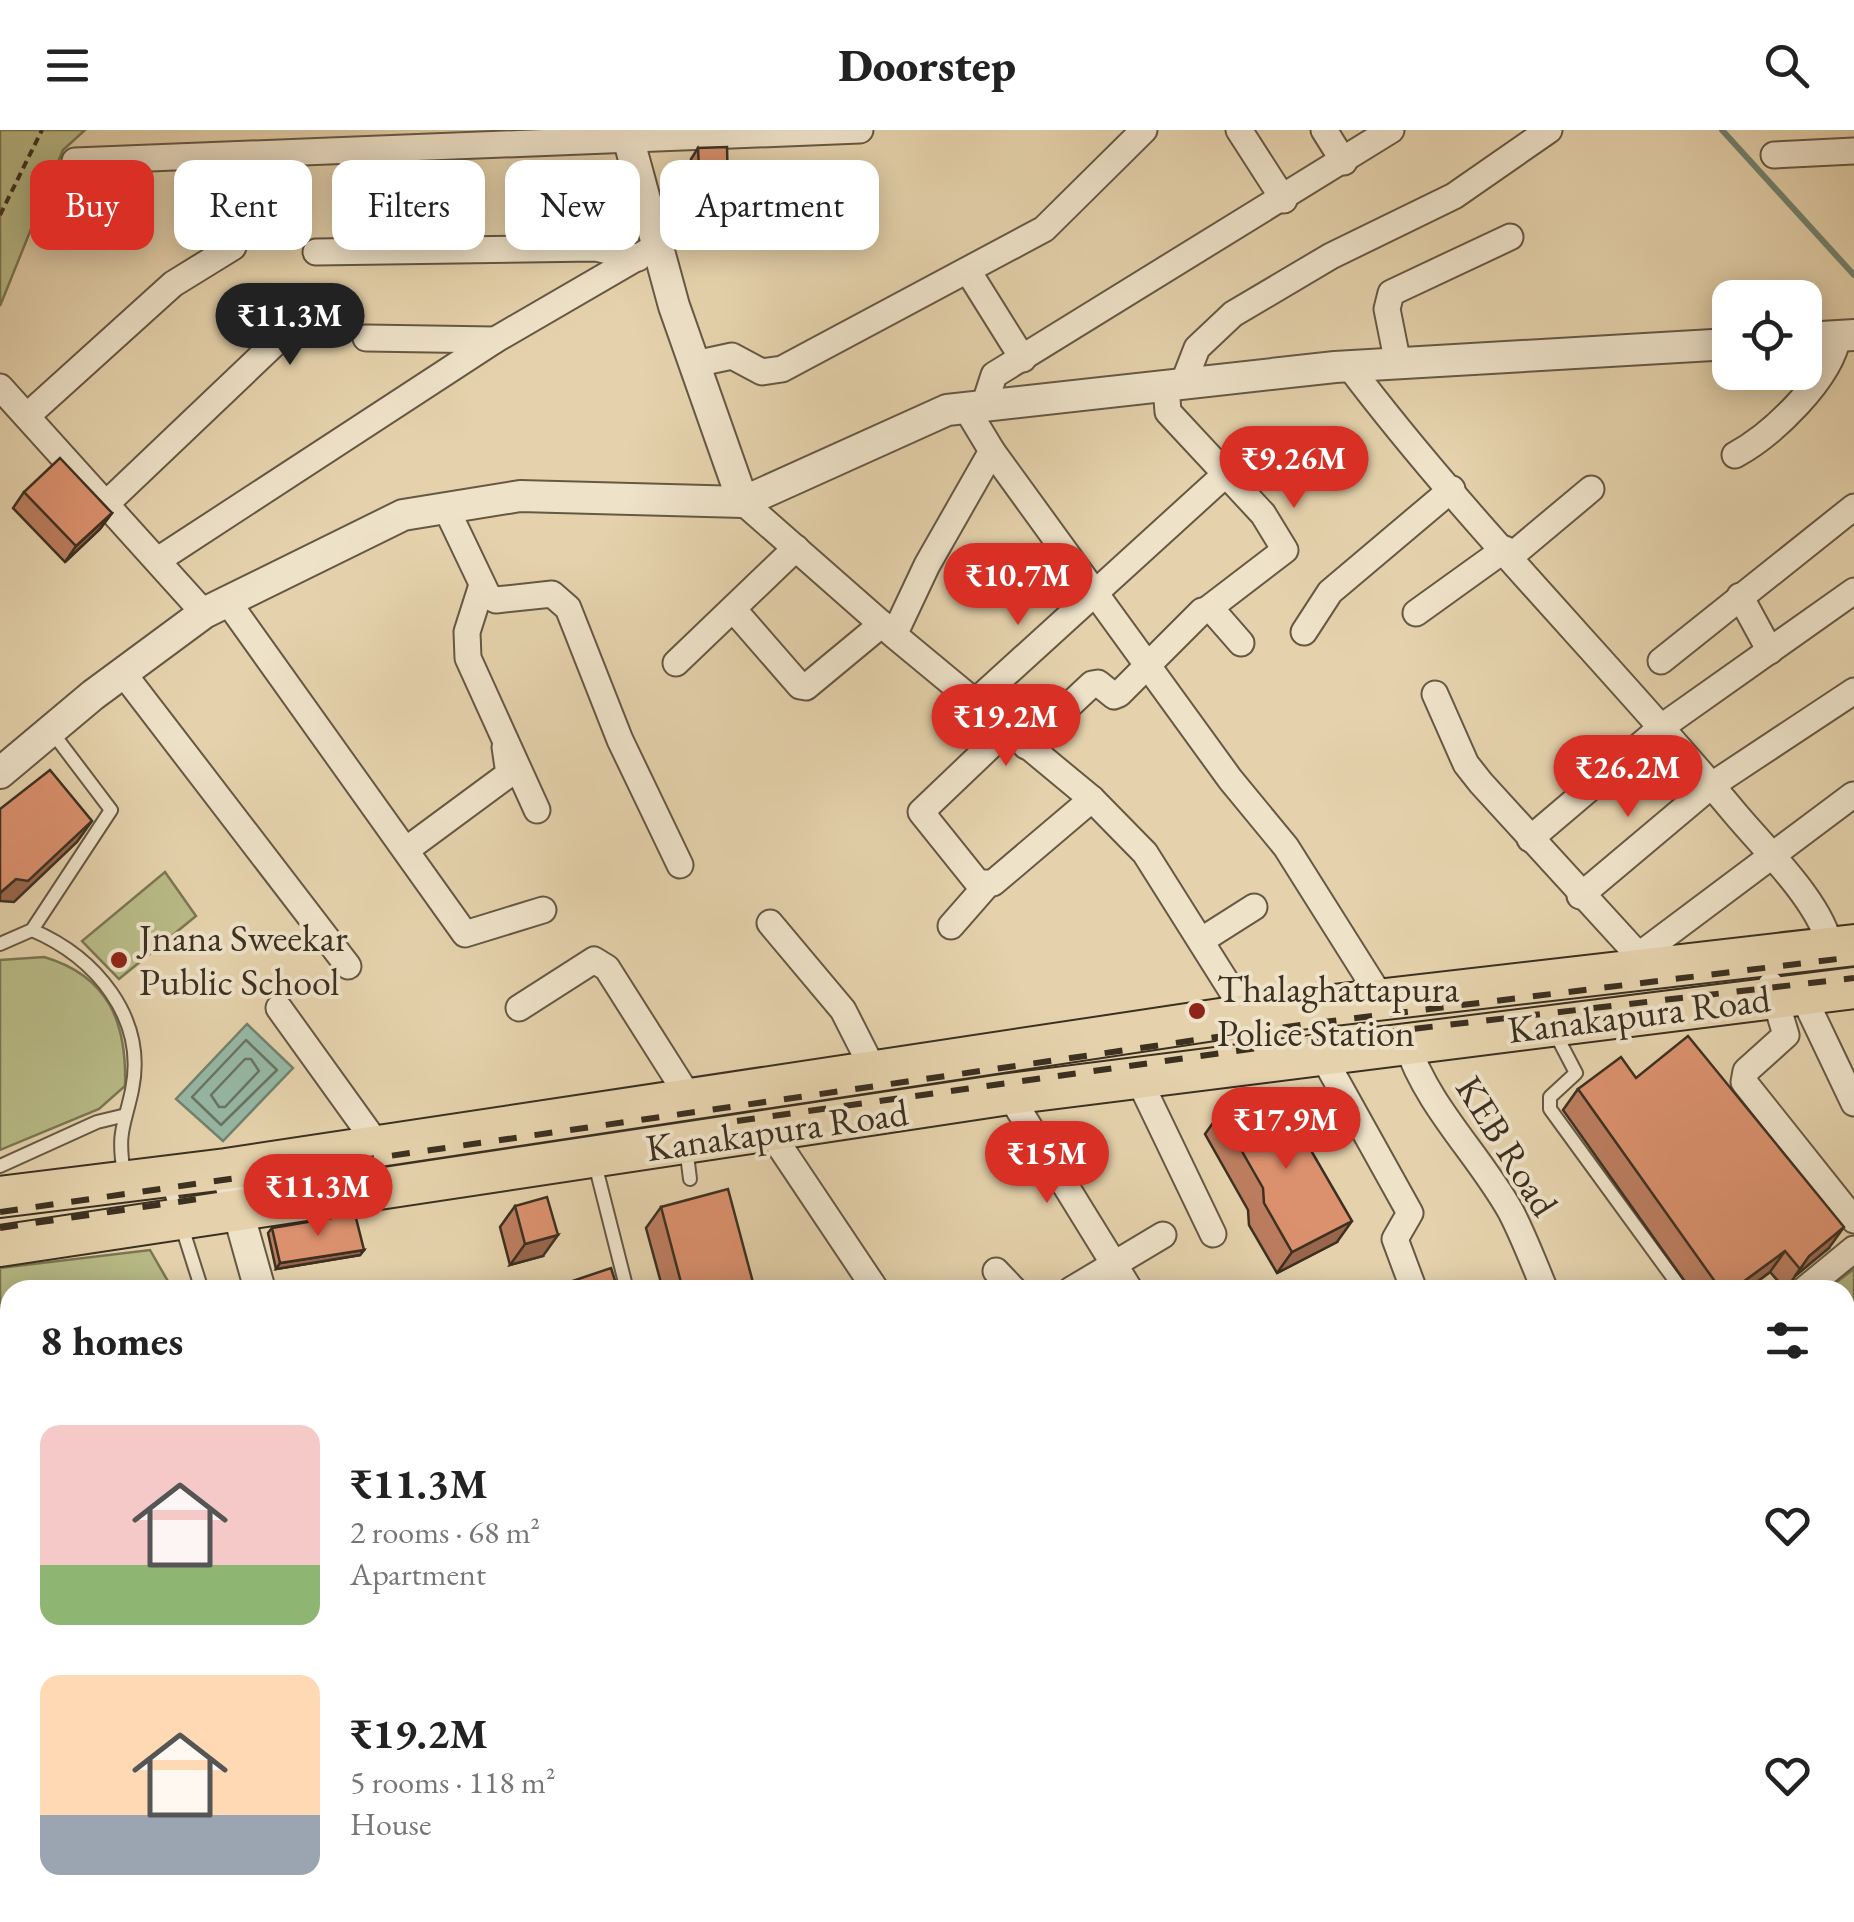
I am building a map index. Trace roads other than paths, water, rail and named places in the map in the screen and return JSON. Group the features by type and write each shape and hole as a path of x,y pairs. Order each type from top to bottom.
{"highway":[{"name":"Kanakapura Road","path":"0,1197 226,1169 1247,1015 1383,1001 1645,963 1842,946"},
{"name":"Kanakapura Road","path":"0,1246 593,1156 688,1162 771,1133 1009,1094 1854,988"}],"street":[{"path":"96,160 627,135 860,130"},
{"path":"694,364 732,356 762,372 782,369 1044,228 1144,130"},
{"path":"1239,130 1284,200"},
{"path":"1324,130 1344,162"},
{"path":"975,407 994,375 1392,130"},
{"path":"986,886 978,883 921,812 1092,684 1119,694 1208,609 1286,550 1227,473 1168,412 1174,385 1197,348 1233,314 1331,256 1454,196 1549,130"},
{"path":"627,135 648,252 744,502 888,630 1092,800 1145,853 1247,1015 1260,1060"},
{"path":"1774,156 1854,152"},
{"path":"1398,364 1387,309 1391,294 1510,237"},
{"path":"316,252 596,248 648,252"},
{"path":"27,416 173,284 227,250"},
{"path":"158,560 495,340 648,252"},
{"path":"968,271 1023,360"},
{"path":"107,503 315,305"},
{"path":"1735,455 1788,414 1846,335"},
{"path":"366,338 495,340"},
{"path":"0,773 123,673 216,608 402,515 520,496 744,502 947,410 1349,366 1712,345"},
{"path":"1349,366 1452,490 1663,726 1842,946"},
{"path":"0,387 158,560 216,608 406,850 465,934 543,910"},
{"path":"975,407 992,451 1099,593 1230,779 1286,847 1383,1001"},
{"path":"734,608 800,686 806,687 888,630 992,451"},
{"path":"974,703 1227,473"},
{"path":"1416,613 1508,552 1591,488"},
{"path":"1304,632 1330,592 1452,490"},
{"path":"1661,661 1854,507"},
{"path":"446,508 482,588 496,600 552,594 568,608 620,740 680,865"},
{"path":"676,663 796,548"},
{"path":"482,588 466,644 537,810"},
{"path":"1530,839 1663,726 1854,592"},
{"path":"1740,596 1770,651"},
{"path":"1208,609 1241,643"},
{"path":"123,673 348,966"},
{"path":"1580,896 1712,785 1854,691"},
{"path":"1434,694 1466,764 1580,896 1645,963 1853,795"},
{"path":"406,850 508,774 504,738"},
{"path":"951,926 986,886 1092,800"},
{"path":"1202,940 1254,907"},
{"path":"770,923 843,1010 874,1072"},
{"path":"1767,954 1788,996 1854,1103"},
{"path":"518,1008 594,960 608,968 690,1100"},
{"path":"1788,996 1786,1035 1746,1071 1744,1082 1854,1220"},
{"path":"280,1008 380,1146"},
{"name":"KEB Road","path":"1406,1042 1417,1074 1449,1128 1510,1211 1541,1280"},
{"path":"1321,1053 1410,1213 1395,1238 1410,1280"},
{"path":"1138,1078 1213,1234"},
{"path":"1009,1094 1124,1280"},
{"path":"771,1133 863,1280"},
{"path":"226,1169 257,1280"},
{"path":"1088,1280 1163,1235"},
{"path":"1816,1280 1854,1249"}],"lane":[{"path":"0,944 32,930 112,810 50,730"},
{"path":"32,930 81,958 120,1002 132,1032 132,1091 118,1136 125,1181"},
{"path":"1550,1025 1576,1072 1550,1097 1550,1109 1675,1280"},
{"path":"0,1166 96,1122 122,1116"},
{"path":"593,1156 624,1280"},
{"path":"167,1176 199,1280"}],"water":[{"path":"247,1024 293,1068 223,1141 176,1099"}],"waterway":[{"path":"1722,130 1854,275"}],"railway":[{"path":"0,1212 1307,1024 1854,957"},
{"path":"737,1121 1308,1041 1854,978"},
{"path":"0,1228 198,1199"}],"place":[{"name":"Jnana Sweekar Public School","path":"119,960"},
{"name":"Thalaghattapura Police Station","path":"1197,1011"}]}
